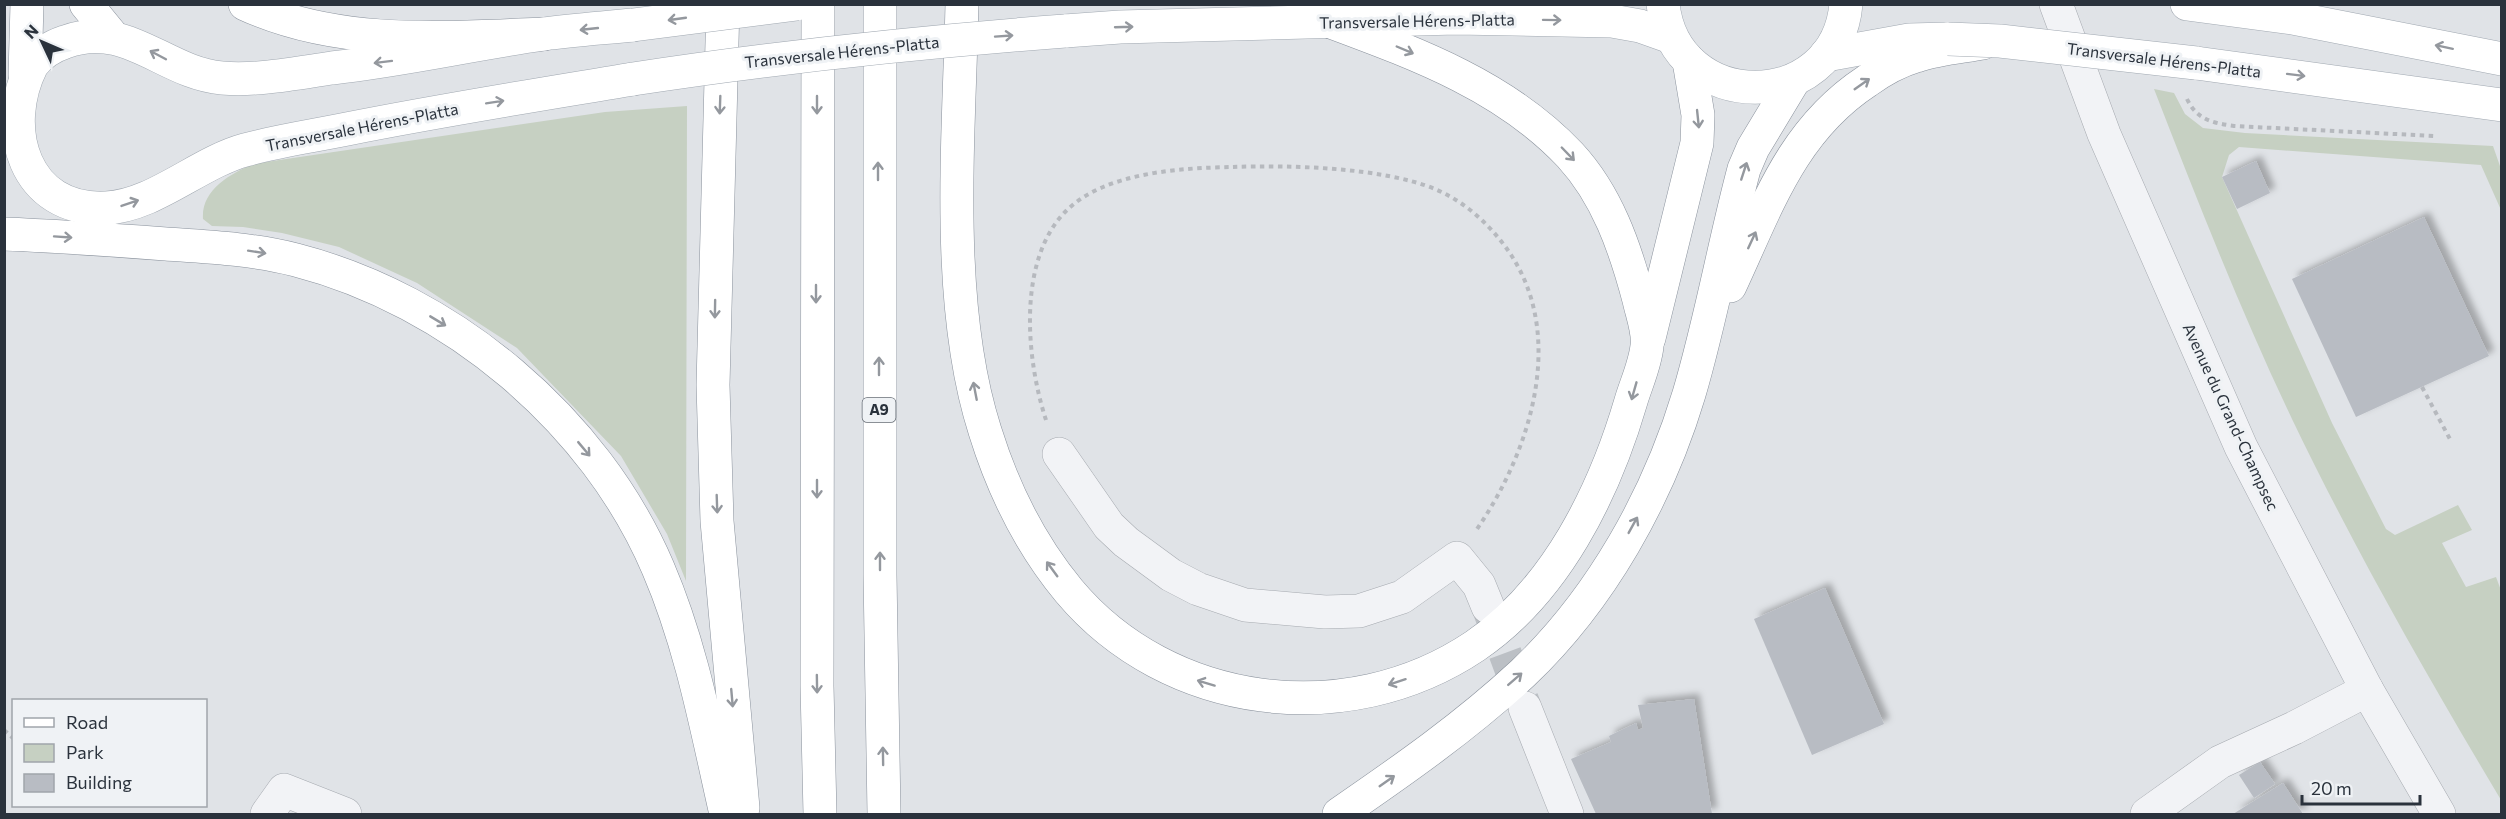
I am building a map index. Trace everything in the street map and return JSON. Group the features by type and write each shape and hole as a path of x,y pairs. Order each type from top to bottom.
{"main road":[{"name":"Transversale Hérens-Platta","path":"27,4 10,130 15,154 22,169 20,186 71,203 103,208 133,203 222,158 247,150 417,115 731,64 872,48 1065,31 1120,27 1456,18 1612,21 1640,26 1680,49 1709,77 1726,84 1761,88 1794,80"},
{"path":"86,4 113,36"},
{"path":"245,4 280,18 325,30 428,39 544,34 797,4"},
{"path":"723,4 713,386 717,522 744,814"},
{"path":"818,4 817,639 820,814"},
{"name":"A9","path":"880,4 879,529 884,814"},
{"path":"962,4 959,260 963,323 984,429 1007,492 1038,549 1071,594 1119,638 1145,656 1198,681 1253,695 1282,699 1341,696 1396,684 1473,647 1515,613 1558,560 1576,533 1614,456 1648,343 1697,143 1698,115 1680,49 1663,4"},
{"path":"1339,814 1433,749 1523,672 1564,628 1616,557 1652,490 1671,446 1689,394 1744,169 1753,148 1794,80 1814,67 1826,55 1837,37 1846,4"},
{"path":"2187,4 2293,18 2502,59"},
{"path":"1331,22 1398,47 1482,86 1530,120 1569,155 1594,185 1616,228 1636,289 1648,343"},
{"path":"14,93 34,61 59,44 87,36 113,36 171,62 203,74 223,78 257,77 396,61 544,34"},
{"name":"Transversale Hérens-Platta","path":"1826,55 1909,40 1949,44 2000,41 2196,63 2502,105"},
{"path":"1700,350 1778,184 1797,149 1822,117 1876,74 1914,56 1949,44"},
{"path":"4,234 229,248 296,260 359,281 393,296 460,334 486,353 569,430 613,488 647,544 682,633 697,685 726,814"}],"street":[{"name":"Avenue du Grand-Champsec","path":"2056,4 2104,134 2241,447 2367,690 2439,814"},
{"path":"1059,454 1109,526 1126,542 1162,569 1189,585 1220,599 1245,605 1325,612 1359,611 1402,597 1457,558 1479,585 1488,607"},
{"path":"2147,814 2220,762 2294,728 2367,690"},
{"path":"1525,708 1567,814"},
{"path":"267,814 284,790 345,814"}],"path":[{"path":"1059,454 1045,417 1035,380 1030,323 1032,295 1041,252 1048,236 1068,209 1098,190 1116,183 1155,173 1186,169 1257,166 1336,169 1412,183 1433,189 1462,204 1477,215 1499,239 1510,253 1524,279 1538,330 1539,350 1534,395 1529,420 1514,466 1479,526 1457,558"},
{"path":"2422,387 2451,441"}],"green space":[{"path":"2154,89 2174,93 2185,114 2203,128 2245,133 2493,146 2501,169 2501,210 2481,165 2239,147 2229,155 2222,177 2332,423 2386,529 2395,535 2458,505 2472,530 2442,543 2466,587 2496,577 2502,593 2501,800 2392,612 2292,419 2237,297"},
{"path":"687,106 686,581 667,534 621,456 517,348 417,283 339,247 282,233 243,227 212,226 203,219 204,209 212,191 227,178 253,164 605,112"}],"building":[{"path":"2256,161 2270,193 2237,209 2222,177"},
{"path":"2424,217 2489,356 2356,417 2292,279"},
{"path":"1825,588 1884,724 1812,755 1754,619"},
{"path":"1694,699 1712,814 1596,814 1571,759 1611,742 1609,736 1636,723 1638,730 1643,728 1638,705"},
{"path":"2260,762 2275,784 2254,798 2239,775"},
{"path":"2283,783 2303,814 2233,814"}],"tunnel":[{"path":"1488,607 1525,707"}]}
